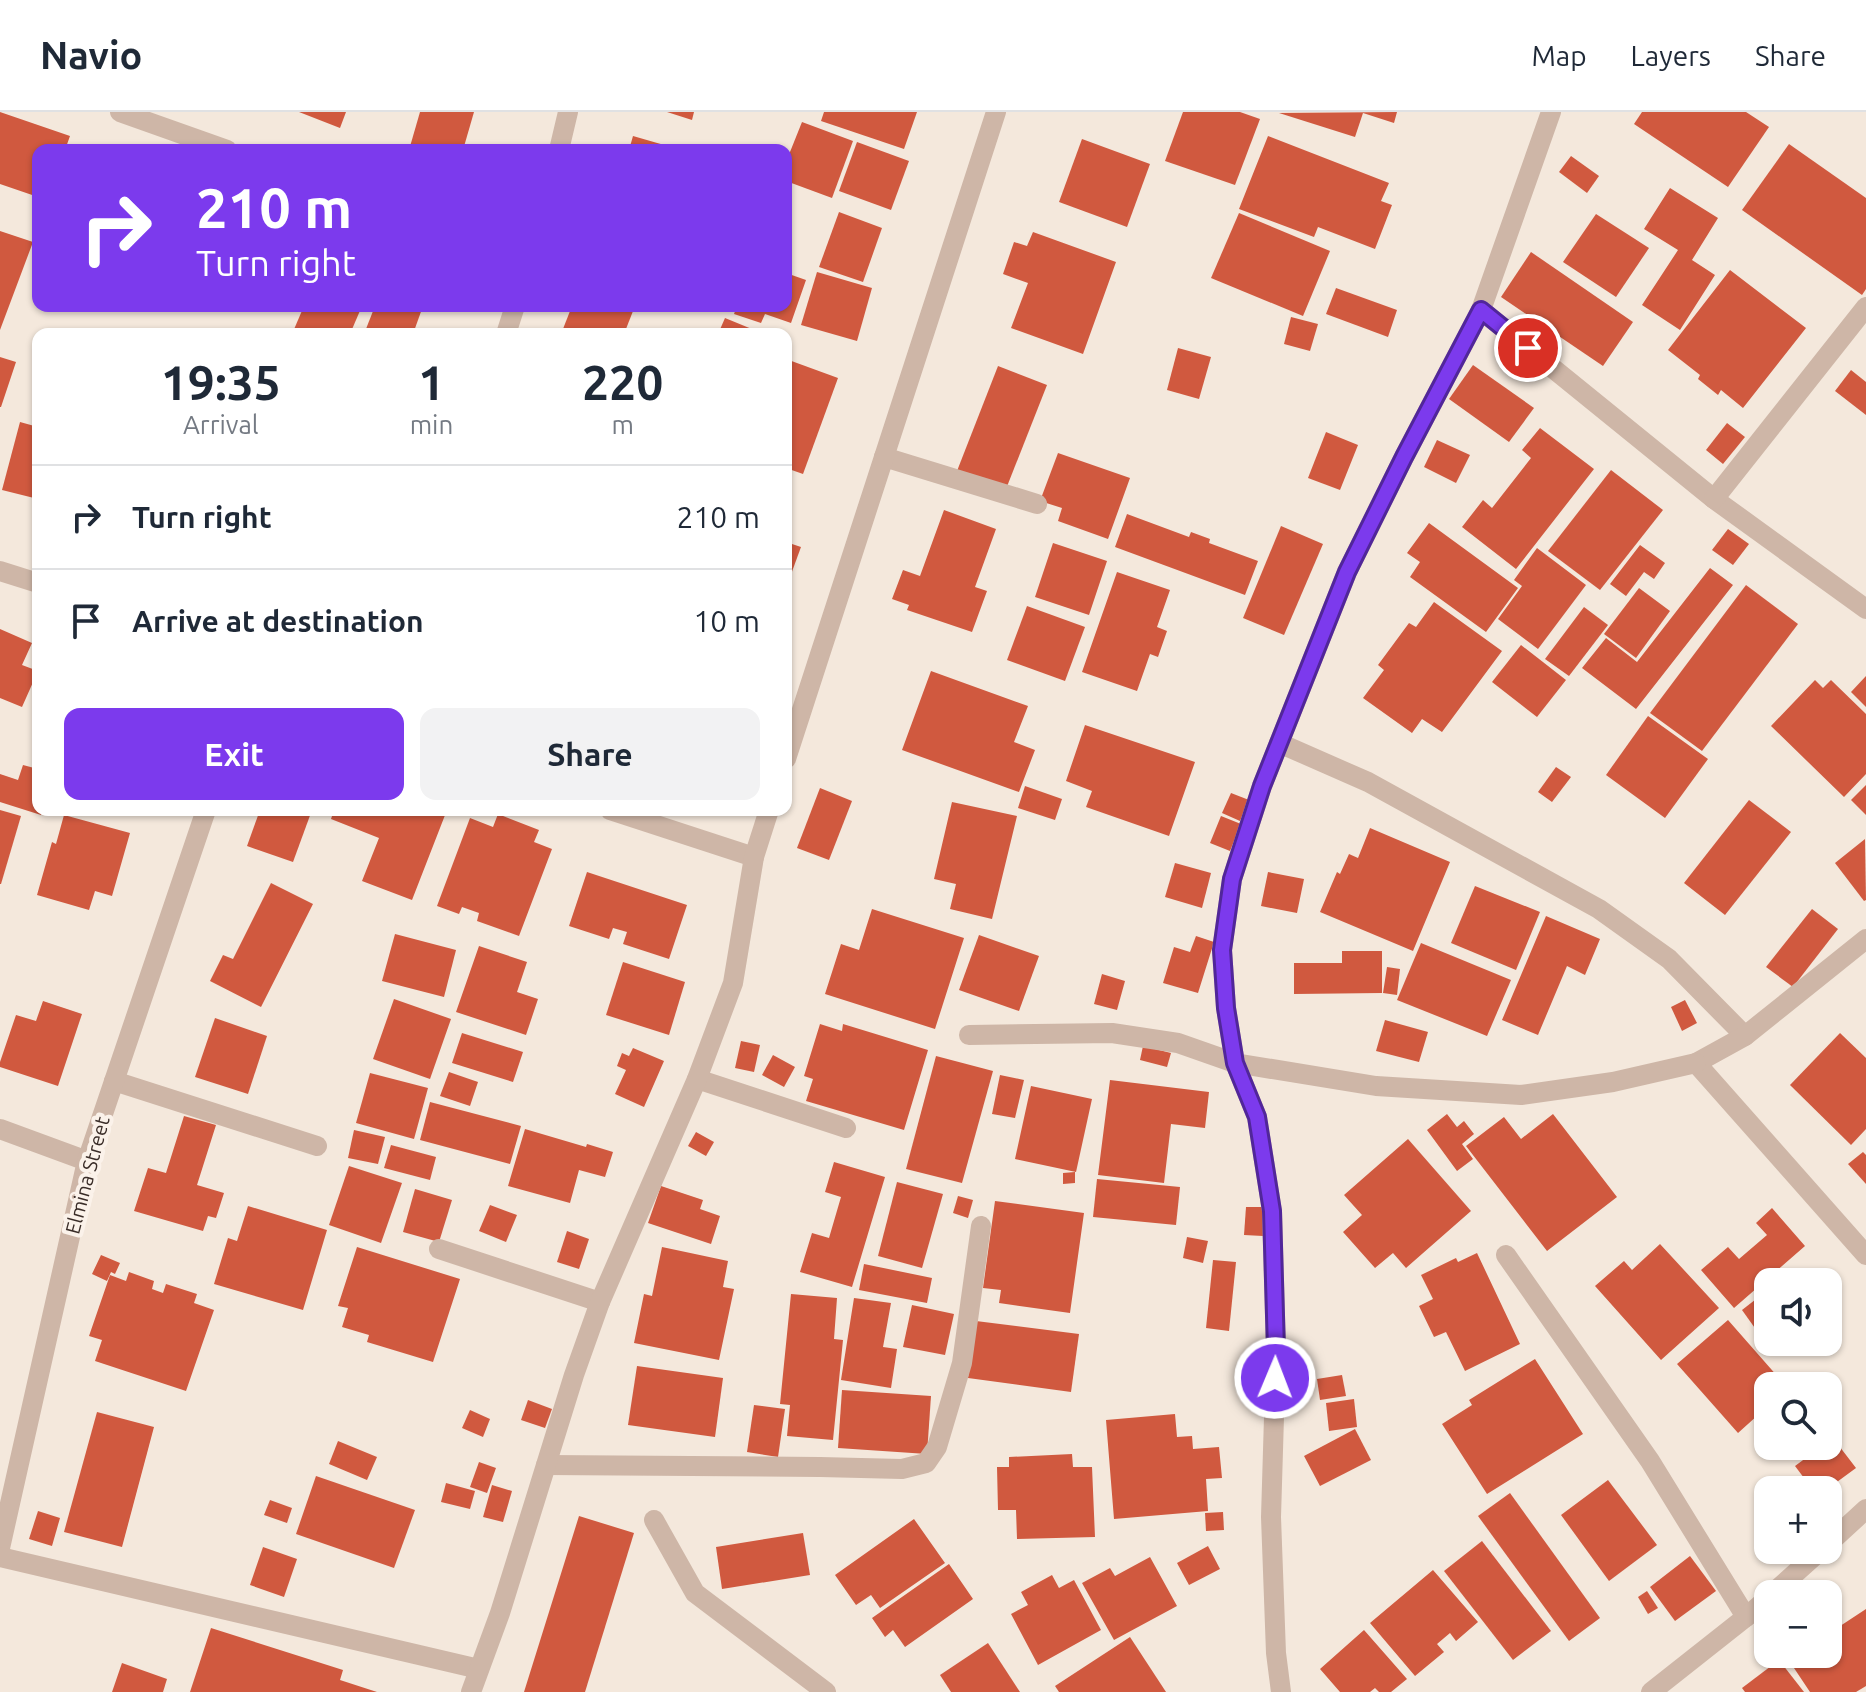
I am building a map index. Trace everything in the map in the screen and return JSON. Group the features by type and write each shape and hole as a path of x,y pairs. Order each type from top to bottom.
{"street":[{"path":"120,112 210,144"},
{"path":"560,144 568,112"},
{"path":"792,741 996,112"},
{"path":"1281,1692 1276,1653 1271,1517 1276,1350 1272,1211 1257,1117 1235,1063 1226,1008 1222,950 1232,879 1262,786 1347,572 1481,310 1551,112"},
{"path":"1714,499 1866,307"},
{"path":"1481,310 1714,499 1866,609"},
{"path":"884,457 1037,504"},
{"path":"0,571 32,581"},
{"path":"1279,743 1368,782 1599,909 1669,959 1745,1036"},
{"name":"Elmina Street","path":"0,1548 87,1161 204,816"},
{"path":"628,816 754,857"},
{"path":"471,1692 500,1613 600,1302 697,1079 733,983 754,857 767,816"},
{"path":"969,1035 1112,1033 1178,1043 1235,1063 1376,1086 1521,1095 1613,1082 1696,1063 1745,1036 1866,939"},
{"path":"1696,1063 1866,1255"},
{"path":"697,1079 846,1128"},
{"path":"114,1081 317,1146"},
{"path":"0,1129 87,1161"},
{"path":"546,1465 902,1469 926,1463 937,1447 962,1363 981,1226"},
{"path":"439,1249 600,1302"},
{"path":"1506,1255 1650,1461 1746,1617"},
{"path":"1842,1531 1866,1509"},
{"path":"654,1520 695,1593 826,1692"},
{"path":"0,1557 479,1669"},
{"path":"1788,1580 1805,1564"},
{"path":"1651,1692 1754,1610"}],"building":[{"path":"0,112 70,136 67,144 32,144 32,195 0,184"},
{"path":"299,112 346,112 340,128"},
{"path":"420,112 474,112 465,144 411,144"},
{"path":"667,112 694,112 692,120"},
{"path":"824,112 917,112 904,149 821,121"},
{"path":"1183,112 1240,112 1260,119 1235,185 1165,161"},
{"path":"1397,112 1394,123 1363,113 1355,137 1279,113"},
{"path":"1642,112 1746,112 1769,127 1728,187 1634,124"},
{"path":"802,122 853,141 832,198 792,183 792,147"},
{"path":"633,136 661,144 631,144"},
{"path":"1268,136 1389,183 1381,201 1392,205 1375,249 1318,227 1314,237 1239,209"},
{"path":"1082,139 1150,164 1127,227 1059,202"},
{"path":"857,142 909,161 891,210 839,191"},
{"path":"1789,144 1866,198 1866,289 1862,295 1742,210"},
{"path":"1571,156 1599,176 1587,193 1559,172"},
{"path":"1670,188 1718,218 1692,260 1715,275 1680,330 1642,305 1678,250 1644,229"},
{"path":"839,212 882,228 863,282 819,267"},
{"path":"1239,213 1330,251 1303,316 1211,278"},
{"path":"1596,214 1649,248 1616,297 1563,262"},
{"path":"0,231 32,242 32,245 0,330"},
{"path":"1033,232 1116,262 1083,354 1011,328 1028,283 1003,274 1014,242 1027,246"},
{"path":"1531,252 1633,322 1603,366 1501,297"},
{"path":"1730,270 1806,328 1743,408 1721,390 1718,395 1698,379 1700,375 1668,350"},
{"path":"817,272 872,288 857,341 801,325"},
{"path":"792,275 806,280 791,323 765,314 761,323 734,314 792,312"},
{"path":"1336,288 1397,310 1388,337 1326,314"},
{"path":"301,312 359,312 353,328 295,328"},
{"path":"373,312 421,312 415,328 366,328"},
{"path":"570,312 633,312 626,328 563,328"},
{"path":"1291,317 1318,324 1310,351 1284,344"},
{"path":"725,318 749,328 721,328"},
{"path":"1178,348 1211,357 1199,399 1167,390"},
{"path":"0,357 16,362 1,407 0,407"},
{"path":"792,361 838,378 803,474 792,470"},
{"path":"1473,365 1534,408 1509,442 1449,399"},
{"path":"998,366 1047,385 1006,489 957,471"},
{"path":"1851,370 1866,382 1866,415 1835,391"},
{"path":"20,422 32,425 32,498 2,490"},
{"path":"1727,423 1745,437 1723,464 1706,450"},
{"path":"1540,428 1594,469 1516,569 1462,527 1483,500 1492,508 1531,458 1522,450"},
{"path":"1326,432 1358,445 1340,490 1308,478"},
{"path":"1437,440 1470,455 1456,483 1424,467"},
{"path":"1058,453 1130,478 1108,539 1058,521 1062,508 1040,501"},
{"path":"1611,470 1663,510 1600,590 1548,551"},
{"path":"944,510 996,529 975,587 987,591 972,632 907,610 909,605 892,599 903,570 920,576"},
{"path":"1127,514 1189,537 1191,532 1210,539 1209,543 1258,561 1245,595 1115,547"},
{"path":"1429,523 1518,588 1486,632 1410,577 1420,562 1407,553"},
{"path":"1281,526 1323,544 1284,635 1243,618"},
{"path":"1728,529 1749,544 1733,565 1712,550"},
{"path":"1053,543 1107,561 1089,615 1035,597"},
{"path":"792,544 801,547 792,572"},
{"path":"1640,545 1665,563 1654,579 1644,572 1626,596 1610,584"},
{"path":"1537,548 1586,585 1538,649 1498,619 1522,586 1514,580"},
{"path":"1710,568 1733,585 1636,709 1582,668 1606,638 1637,662"},
{"path":"1117,572 1170,590 1157,627 1167,631 1158,657 1150,654 1137,691 1082,672"},
{"path":"1746,585 1798,624 1702,751 1650,713"},
{"path":"1639,588 1670,611 1636,658 1604,634"},
{"path":"1434,602 1502,651 1442,732 1422,719 1412,733 1363,698 1384,670 1378,665 1409,623 1416,627"},
{"path":"1027,606 1085,627 1065,681 1007,660"},
{"path":"1584,607 1608,625 1569,676 1545,659"},
{"path":"0,629 32,643 22,665 32,669 32,684 22,707 0,698"},
{"path":"1521,645 1566,680 1537,717 1492,682"},
{"path":"931,671 1028,706 1014,742 1035,750 1019,792 902,750"},
{"path":"1866,676 1866,707 1851,692"},
{"path":"1815,680 1823,688 1831,680 1866,714 1866,774 1844,797 1771,726"},
{"path":"1648,716 1708,759 1665,818 1606,775"},
{"path":"1085,725 1195,762 1169,836 1086,807 1092,791 1066,781"},
{"path":"23,765 32,767 32,812 0,802 0,774 18,780"},
{"path":"1556,767 1571,777 1552,802 1538,792"},
{"path":"1866,785 1866,815 1851,800"},
{"path":"1025,786 1062,799 1055,820 1018,808"},
{"path":"820,788 852,801 829,860 797,848"},
{"path":"1231,793 1249,800 1240,821 1222,813"},
{"path":"1749,800 1791,832 1725,915 1684,883"},
{"path":"952,802 1017,816 992,919 950,909 956,884 934,879"},
{"path":"0,810 21,816 1,884 0,884"},
{"path":"64,816 130,833 112,896 95,891 89,910 37,895 52,842 56,844"},
{"path":"258,816 310,816 293,862 247,846"},
{"path":"332,816 445,816 412,900 362,881 379,838 331,819"},
{"path":"497,816 503,816 539,830 534,842 552,849 519,936 477,921 479,913 462,907 459,914 437,906 470,818 493,827"},
{"path":"1221,816 1241,824 1230,851 1210,843"},
{"path":"1370,828 1450,862 1413,951 1320,912 1337,872 1340,874 1349,854 1358,858"},
{"path":"1865,839 1866,900 1864,901 1835,863"},
{"path":"1175,863 1211,873 1202,908 1165,897"},
{"path":"587,872 687,905 669,959 623,944 627,932 613,928 609,939 569,926"},
{"path":"1268,872 1304,879 1297,913 1261,906"},
{"path":"271,883 313,904 261,1007 210,981 223,955 233,959"},
{"path":"1475,886 1540,912 1516,970 1451,943"},
{"path":"872,909 964,938 935,1029 825,994 841,944 859,950"},
{"path":"1812,909 1838,929 1793,987 1766,967"},
{"path":"1546,916 1600,939 1585,975 1567,966 1538,1035 1502,1020"},
{"path":"395,934 456,950 444,997 382,981"},
{"path":"979,935 1039,956 1019,1011 959,990"},
{"path":"1196,936 1214,942 1198,993 1163,983 1174,947 1190,952"},
{"path":"1421,943 1511,980 1487,1036 1397,1000"},
{"path":"479,946 527,962 517,992 538,999 526,1035 456,1012"},
{"path":"1342,951 1382,951 1382,993 1294,994 1294,963 1342,963"},
{"path":"623,962 685,982 669,1035 606,1015"},
{"path":"1387,967 1400,969 1397,995 1383,993"},
{"path":"1102,974 1125,981 1117,1010 1094,1004"},
{"path":"394,999 451,1019 430,1079 373,1059"},
{"path":"1685,1000 1697,1023 1682,1031 1671,1007"},
{"path":"43,1001 82,1014 58,1086 0,1067 16,1015 36,1021"},
{"path":"215,1018 267,1036 248,1094 195,1077"},
{"path":"1385,1020 1428,1032 1419,1062 1376,1051"},
{"path":"820,1024 842,1031 843,1024 928,1050 904,1130 806,1101 813,1079 804,1076"},
{"path":"462,1033 523,1052 513,1082 452,1063"},
{"path":"1840,1033 1866,1058 1866,1129 1851,1145 1790,1085"},
{"path":"741,1041 760,1045 754,1072 735,1068"},
{"path":"1143,1046 1171,1053 1167,1067 1140,1060"},
{"path":"633,1048 664,1061 644,1107 615,1094 626,1070 617,1066 622,1053 629,1056"},
{"path":"773,1055 795,1067 784,1087 762,1075"},
{"path":"936,1056 993,1071 962,1183 906,1169"},
{"path":"449,1072 478,1082 470,1106 440,1096"},
{"path":"370,1073 428,1088 414,1139 356,1123"},
{"path":"1000,1075 1024,1080 1015,1118 992,1114"},
{"path":"1110,1080 1209,1092 1205,1128 1171,1124 1164,1183 1098,1175"},
{"path":"1031,1086 1092,1099 1076,1172 1015,1159"},
{"path":"430,1102 521,1126 510,1164 420,1140"},
{"path":"1447,1114 1457,1127 1464,1121 1474,1134 1462,1144 1473,1159 1457,1171 1427,1130"},
{"path":"1553,1114 1617,1197 1547,1251 1466,1146 1504,1117 1521,1139"},
{"path":"184,1116 216,1125 197,1185 224,1193 216,1218 208,1216 203,1231 134,1211 148,1168 166,1173"},
{"path":"525,1129 613,1152 605,1177 579,1170 570,1203 508,1186"},
{"path":"354,1130 385,1137 378,1164 348,1158"},
{"path":"696,1132 714,1142 706,1156 688,1146"},
{"path":"1408,1139 1471,1211 1406,1268 1393,1253 1375,1268 1343,1232 1362,1215 1344,1195"},
{"path":"391,1145 436,1157 430,1180 384,1168"},
{"path":"1863,1152 1866,1155 1866,1184 1848,1164"},
{"path":"834,1162 885,1177 852,1287 800,1272 812,1233 829,1238 841,1197 825,1192"},
{"path":"349,1166 402,1183 381,1243 329,1225"},
{"path":"1075,1172 1075,1183 1063,1184 1063,1173"},
{"path":"1097,1179 1180,1187 1176,1225 1093,1217"},
{"path":"897,1182 943,1194 922,1268 878,1256"},
{"path":"661,1186 703,1200 700,1209 720,1216 711,1244 648,1223"},
{"path":"415,1189 452,1200 439,1242 403,1232"},
{"path":"958,1196 973,1200 968,1218 953,1213"},
{"path":"995,1201 1084,1213 1070,1313 999,1303 1001,1290 983,1288"},
{"path":"490,1205 517,1215 506,1242 479,1231"},
{"path":"248,1206 327,1230 303,1310 214,1284 228,1238 237,1241"},
{"path":"1246,1207 1265,1207 1263,1236 1244,1235"},
{"path":"1772,1208 1805,1246 1780,1268 1754,1268 1754,1291 1734,1308 1701,1270 1728,1247 1739,1259 1767,1235 1756,1223"},
{"path":"567,1231 589,1239 579,1269 557,1262"},
{"path":"1187,1237 1208,1241 1203,1263 1183,1258"},
{"path":"1660,1244 1719,1308 1661,1360 1595,1286 1624,1261 1632,1270"},
{"path":"357,1247 460,1279 433,1362 367,1342 369,1335 342,1327 348,1308 338,1306"},
{"path":"662,1247 728,1261 723,1287 734,1289 719,1360 634,1343 644,1294 652,1296"},
{"path":"1477,1253 1520,1344 1465,1371 1446,1332 1434,1337 1419,1306 1433,1299 1421,1275 1456,1258 1458,1262"},
{"path":"101,1255 120,1263 107,1281 92,1274"},
{"path":"1213,1260 1236,1262 1229,1331 1206,1328"},
{"path":"864,1264 932,1278 927,1303 859,1290"},
{"path":"129,1272 154,1281 152,1289 163,1293 166,1284 197,1294 194,1303 214,1310 186,1391 95,1361 102,1340 89,1336 110,1275 126,1281"},
{"path":"791,1294 837,1298 834,1339 843,1340 833,1440 787,1436 790,1405 780,1404"},
{"path":"854,1298 891,1303 883,1347 897,1349 891,1388 841,1380"},
{"path":"1754,1301 1754,1327 1742,1310"},
{"path":"912,1305 954,1314 945,1355 903,1347"},
{"path":"1728,1320 1754,1350 1754,1356 1760,1356 1774,1372 1754,1372 1754,1419 1738,1433 1677,1364"},
{"path":"976,1321 1079,1334 1071,1392 968,1378"},
{"path":"1535,1359 1583,1434 1487,1494 1442,1424 1472,1405 1469,1400"},
{"path":"637,1366 723,1378 715,1437 628,1425"},
{"path":"1342,1375 1346,1396 1320,1400 1317,1379"},
{"path":"842,1390 931,1396 927,1454 838,1448"},
{"path":"1354,1399 1357,1427 1329,1431 1326,1403"},
{"path":"528,1400 552,1409 545,1428 521,1420"},
{"path":"754,1405 785,1409 778,1457 747,1452"},
{"path":"470,1410 490,1419 483,1437 462,1428"},
{"path":"97,1412 154,1427 122,1547 64,1532"},
{"path":"1175,1414 1177,1437 1192,1436 1193,1449 1219,1447 1222,1478 1206,1479 1208,1511 1114,1519 1106,1420"},
{"path":"1355,1429 1371,1460 1320,1486 1304,1456"},
{"path":"338,1441 377,1457 367,1480 329,1464"},
{"path":"1842,1450 1856,1468 1842,1478 1802,1476 1795,1466 1803,1460 1842,1460"},
{"path":"1072,1454 1073,1467 1092,1467 1095,1537 1017,1539 1016,1510 998,1510 997,1467 1009,1467 1009,1457"},
{"path":"479,1462 496,1468 487,1493 470,1487"},
{"path":"316,1476 415,1510 394,1568 296,1534"},
{"path":"1608,1480 1657,1545 1609,1581 1561,1515"},
{"path":"446,1483 475,1491 470,1509 441,1502"},
{"path":"492,1485 512,1491 503,1522 483,1517"},
{"path":"1510,1493 1600,1618 1569,1641 1478,1516"},
{"path":"270,1500 292,1508 287,1523 264,1515"},
{"path":"38,1511 60,1518 52,1546 29,1539"},
{"path":"1223,1512 1224,1530 1206,1531 1205,1513"},
{"path":"579,1516 634,1533 585,1692 524,1692"},
{"path":"914,1519 945,1563 880,1608 871,1595 856,1605 835,1575"},
{"path":"803,1533 810,1575 722,1589 716,1547"},
{"path":"1482,1541 1551,1631 1513,1660 1444,1571"},
{"path":"1208,1546 1220,1569 1189,1585 1177,1563"},
{"path":"263,1547 297,1559 284,1597 250,1585"},
{"path":"1690,1556 1716,1591 1675,1621 1650,1587"},
{"path":"1150,1557 1177,1606 1114,1640 1082,1583 1110,1568 1115,1576"},
{"path":"949,1564 973,1599 905,1647 893,1630 885,1637 872,1618"},
{"path":"1433,1570 1478,1622 1456,1641 1450,1633 1437,1644 1444,1652 1415,1676 1370,1623"},
{"path":"1052,1575 1059,1588 1074,1580 1101,1630 1038,1665 1011,1614 1028,1605 1021,1592"},
{"path":"1647,1591 1658,1608 1648,1614 1638,1597"},
{"path":"1866,1609 1866,1686 1856,1692 1810,1692 1794,1668 1842,1668 1842,1625"},
{"path":"211,1628 343,1670 340,1680 377,1692 190,1692"},
{"path":"1364,1630 1407,1679 1391,1692 1379,1692 1375,1688 1370,1692 1340,1692 1320,1669"},
{"path":"1130,1637 1166,1692 1059,1692 1055,1686"},
{"path":"988,1643 1020,1692 951,1692 940,1675"},
{"path":"122,1663 167,1679 163,1692 112,1692"},
{"path":"1768,1668 1785,1668 1804,1692 1745,1692 1742,1688"}],"route":[{"path":"1275,1378 1272,1211 1257,1117 1235,1063 1226,1008 1222,950 1232,879 1262,786 1347,572 1481,310 1528,348"}]}
